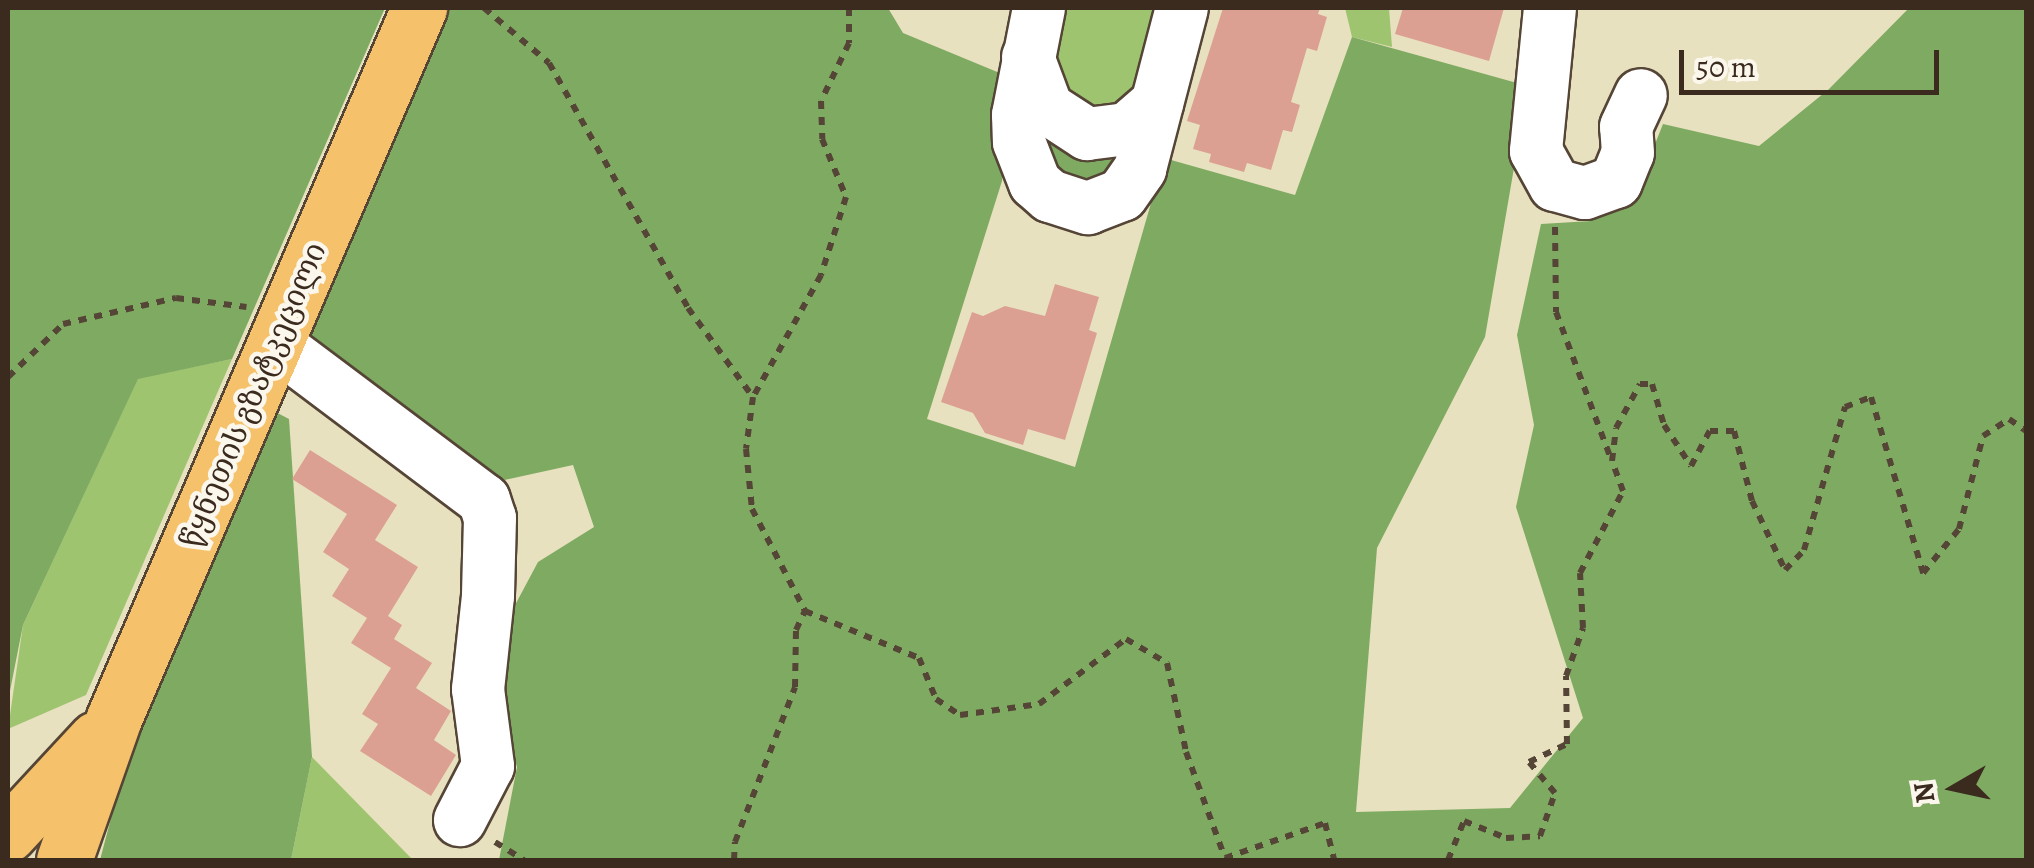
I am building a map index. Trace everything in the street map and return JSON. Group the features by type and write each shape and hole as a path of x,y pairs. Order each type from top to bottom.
{"main road":[{"name":"წყნეთის გზატკეცილი","path":"72,789 114,718 271,326 419,8"},
{"path":"8,834 72,789"},
{"path":"9,860 72,789"},
{"path":"64,860 72,789"},
{"path":"72,789 80,860"}],"street":[{"path":"1550,8 1536,151 1555,185 1585,193 1616,182 1628,153 1626,127 1641,95"},
{"path":"1034,32 1019,142 1036,182 1067,203 1088,208 1122,194 1140,170 1175,13"},
{"path":"1034,32 1047,108 1087,134 1128,129 1157,103"},
{"path":"271,326 484,500 489,557 478,689 488,766 460,820"}],"path":[{"path":"484,8 549,63 688,308 754,397"},
{"path":"850,8 849,43 821,100 822,139 846,197 820,275 754,397 746,449 752,509 806,610 919,658 936,699 960,715 1038,704 1126,639 1166,663 1186,752 1225,858 1325,823 1334,860"},
{"path":"1448,860 1464,821 1506,838 1540,836 1555,792 1529,762 1566,744 1566,676 1582,628 1580,573 1624,491 1556,312 1555,185"},
{"path":"8,377 63,324 176,298 271,326"},
{"path":"1612,460 1616,428 1640,384 1652,384 1664,425 1691,466 1710,430 1734,431 1752,501 1785,570 1804,550 1846,408 1871,397 1923,573 1959,528 1983,436 2009,419 2026,431"},
{"path":"734,860 734,842 796,688 796,630 806,610"}],"green space":[{"path":"8,8 385,8 232,359 138,379 23,625 8,701"},
{"path":"431,8 888,8 903,33 1007,76 1002,181 927,419 1075,467 1164,158 1295,195 1352,37 1528,86 1485,337 1377,548 1356,812 1510,808 1583,718 1516,507 1534,425 1517,335 1541,224 1591,221 1643,174 1663,124 1759,146 1829,89 1909,8 2026,8 2026,860 499,860 517,767 498,710 498,637 538,562 594,527 573,465 491,483 288,336"},
{"path":"1056,8 1173,8 1132,104 1080,111 1052,80"},
{"path":"1345,8 1389,8 1392,47 1352,37"},
{"path":"1034,121 1134,149 1097,182 1077,182 1044,156"},
{"path":"232,359 86,695 8,729 23,625 138,378"},
{"path":"264,406 289,419 312,757 291,860 100,860 144,693"},
{"path":"312,757 413,860 291,860"}],"building":[{"path":"1223,8 1320,8 1318,14 1327,17 1317,51 1307,48 1291,102 1300,105 1292,132 1283,130 1271,170 1247,163 1244,172 1209,162 1211,154 1193,149 1200,125 1187,121"},
{"path":"1403,8 1504,8 1489,61 1395,34"},
{"path":"1055,284 1099,297 1089,330 1097,333 1065,440 1028,429 1023,445 985,433 973,413 941,402 972,312 983,316 1005,306 1045,316"},
{"path":"310,450 397,505 375,540 418,567 388,616 402,625 394,639 432,663 416,688 451,711 434,740 456,755 431,796 360,751 378,724 362,714 391,668 351,643 367,618 332,596 349,569 323,552 347,514 292,479"}]}
